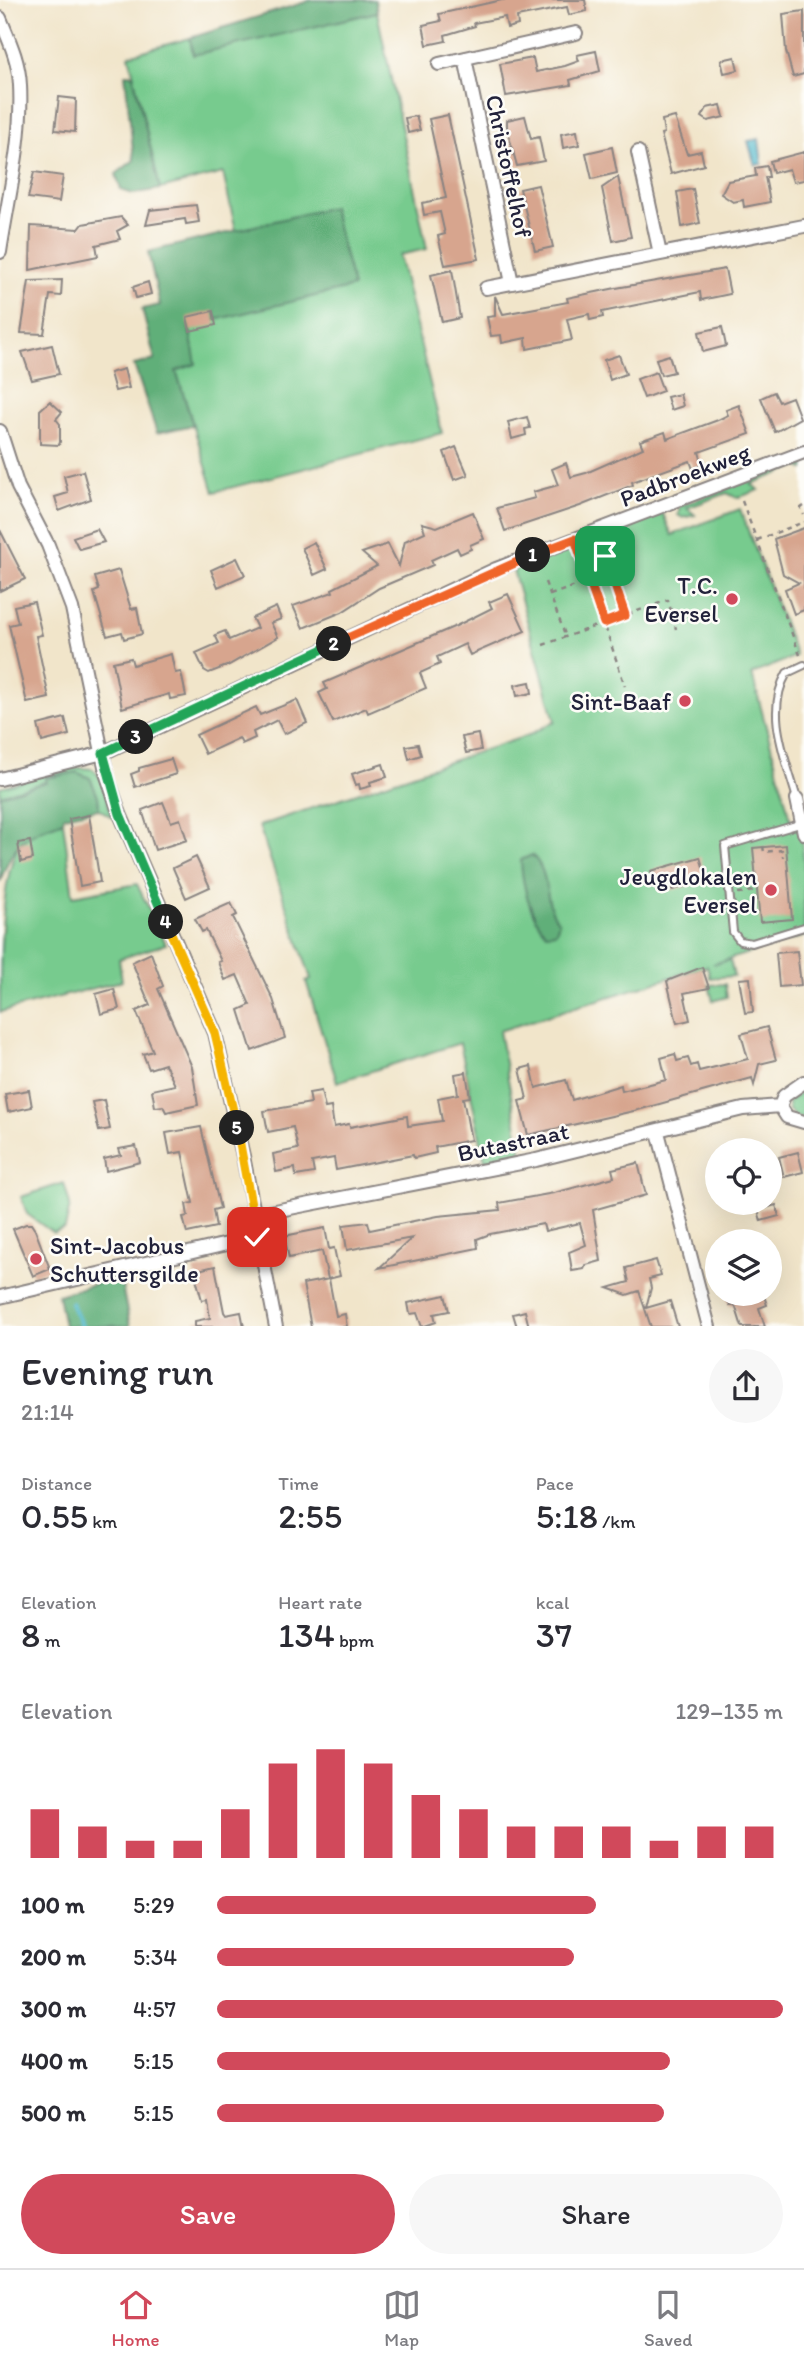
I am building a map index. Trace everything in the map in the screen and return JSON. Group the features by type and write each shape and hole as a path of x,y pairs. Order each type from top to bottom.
{"street":[{"path":"0,18 15,56 20,84 19,116 0,252"},
{"path":"439,64 576,33"},
{"name":"Christoffelhof","path":"465,58 512,283"},
{"path":"638,152 660,254"},
{"path":"486,288 804,226"},
{"path":"0,431 18,487 48,545 72,608 103,753 129,837 215,1033 276,1326"},
{"name":"Padbroekweg","path":"0,779 103,753 473,580 804,452"},
{"path":"797,799 803,828"},
{"path":"804,1082 784,1096 780,1106 787,1117 804,1122"},
{"name":"Butastraat","path":"254,1215 537,1160 743,1109 780,1106"},
{"path":"658,1132 709,1326"},
{"path":"0,1297 257,1237"}],"lane":[{"path":"797,799 778,727 776,701 787,673 804,665"},
{"path":"803,828 725,846 733,932 740,941 752,943 804,927"}],"path":[{"path":"742,501 804,665"},
{"path":"804,506 801,508 804,515"},
{"path":"757,540 804,522"},
{"path":"575,539 625,686"},
{"path":"605,556 625,615"},
{"path":"545,582 565,637"},
{"path":"550,595 578,585"},
{"path":"543,645 668,600 676,629"},
{"path":"769,851 782,850 783,857"},
{"path":"729,894 755,891"}],"green space":[{"path":"312,0 375,0 377,12 193,55 190,38"},
{"path":"377,12 427,249 399,255 442,433 214,492 176,370 188,326 353,287 332,208 236,231 223,173 160,189 129,55 190,38 193,54"},
{"path":"125,74 133,74 160,189 133,194 121,190 116,174 134,160"},
{"path":"332,207 353,287 189,326 196,364 176,371 193,425 157,433 134,365 155,360 142,309 160,305 148,252"},
{"path":"804,459 804,469 798,466 751,484 759,490 737,498 727,493 687,508 695,515 683,518 678,515 680,506"},
{"path":"740,509 796,656 752,674 791,821 799,819 804,861 804,936 713,964 730,960 734,976 710,978 707,966 499,1031 522,1154 485,1161 460,1043 337,1082 306,981 311,979 259,826 529,735 555,721 513,570 659,514 663,514 672,535"},
{"path":"71,767 93,769 101,778 112,817 99,809 98,796 76,773 44,776 46,782 0,795 0,787"},
{"path":"76,772 90,778 98,796 99,809 64,816 63,821 22,841 11,857 0,882 0,795 46,782 44,775 48,778"},
{"path":"63,821 73,896 137,884 166,944 119,959 122,981 0,1012 2,923 13,857 24,838"},
{"path":"532,855 542,871 550,906 559,922 556,932 546,933 540,926 528,899 521,860"},
{"path":"725,984 727,997 713,1001 709,985"},
{"path":"804,1090 804,1118 796,1117 788,1109 788,1102"},
{"path":"64,1183 70,1205 65,1229 53,1233 27,1214 21,1197"},
{"path":"120,1276 130,1326 64,1326 58,1295"}],"water":[{"path":"759,139 762,164 755,165 748,141"}],"building":[{"path":"502,0 585,0 587,11 569,15 567,7 517,17 518,25 507,28 505,17 474,23 475,26 445,35 446,41 427,45 423,25 441,21 439,14"},
{"path":"804,11 804,74 793,77 786,51 783,14"},
{"path":"596,51 600,71 570,80 571,85 506,96 500,64 533,58 536,72 565,66 579,61 577,55"},
{"path":"735,57 738,70 724,73 721,60"},
{"path":"59,97 76,99 75,132 55,130"},
{"path":"721,105 724,117 708,121 702,117 707,108"},
{"path":"448,115 479,259 445,265 438,236 445,234 440,212 424,215 422,203 446,198 429,119"},
{"path":"416,116 420,130 408,133 405,118"},
{"path":"525,116 531,139 539,137 544,161 517,166 507,120"},
{"path":"675,117 687,154 701,151 704,165 671,174 661,134 664,133 662,120"},
{"path":"577,131 579,145 563,148 561,134"},
{"path":"612,147 617,173 592,179 586,153"},
{"path":"804,152 804,180 793,182 789,169 773,173 770,161"},
{"path":"767,166 769,177 765,177 770,202 744,207 743,200 733,202 721,194 728,181 756,176 755,168"},
{"path":"34,172 63,176 59,202 28,198"},
{"path":"618,177 631,237 613,241 602,188"},
{"path":"538,185 553,247 535,251 520,189"},
{"path":"693,189 700,223 682,227 677,192"},
{"path":"196,205 199,222 186,224 185,219 146,225 150,210"},
{"path":"121,217 128,225 117,231 120,239 96,245 98,256 30,270 31,226 79,229 83,224"},
{"path":"725,269 730,294 701,300 700,292 602,312 603,317 590,320 589,314 567,319 572,340 527,349 526,338 502,343 501,335 491,336 487,317 495,316 495,296 503,314 568,302 567,298 616,288"},
{"path":"452,270 460,318 442,322 431,275"},
{"path":"62,280 61,296 50,295 44,334 21,333 29,281"},
{"path":"148,282 151,294 136,298 133,287"},
{"path":"213,311 216,325 190,331 187,317"},
{"path":"722,327 726,346 703,352 699,332"},
{"path":"52,345 59,374 32,380 22,352"},
{"path":"619,355 626,374 610,380 604,360"},
{"path":"669,355 674,372 661,375 656,359"},
{"path":"124,369 129,388 115,391 110,373"},
{"path":"656,372 663,391 644,398 637,379"},
{"path":"774,392 779,402 792,397 800,418 775,432 761,398"},
{"path":"680,394 683,406 671,410 667,397"},
{"path":"50,401 62,412 56,419 60,424 59,445 40,444 40,410"},
{"path":"739,405 750,434 699,452 703,465 693,469 690,461 632,482 633,485 580,506 505,531 497,508 535,498 533,492 558,485 552,469 566,463 571,477 586,473 643,448 640,441 665,432 667,439 718,420 728,415 726,410"},
{"path":"527,417 530,428 525,429 526,435 512,439 508,422"},
{"path":"456,447 468,475 454,480 444,452"},
{"path":"83,471 91,499 59,511 55,497 68,493 64,476"},
{"path":"473,512 484,539 470,545 471,549 460,554 457,548 431,560 433,565 379,588 342,612 303,628 293,606 333,592 332,589 377,566 362,553 388,544 399,566 405,541 425,532 422,523 437,527"},
{"path":"804,528 804,610 794,614 785,589 799,583 783,574 774,539"},
{"path":"97,529 104,542 79,549 73,537"},
{"path":"0,530 25,579 0,591"},
{"path":"314,542 327,569 314,575 302,548"},
{"path":"237,558 245,575 218,587 211,570"},
{"path":"119,570 131,609 137,608 142,634 124,639 122,632 107,636 94,592 99,590 95,577"},
{"path":"508,594 525,631 470,655 465,644 437,657 440,664 420,673 426,688 368,713 366,708 333,722 319,693 327,689 324,683 456,626 492,608 489,602"},
{"path":"34,602 42,635 36,636 49,698 27,703 9,625 18,623 14,606"},
{"path":"276,607 281,619 271,623 278,637 229,665 209,673 204,670 196,653 219,643 215,635 225,631 229,640 257,628 252,618"},
{"path":"171,654 175,673 181,672 186,696 170,699 169,694 122,708 113,662 131,658 133,665"},
{"path":"530,682 532,693 517,696 515,685"},
{"path":"297,700 307,723 284,734 277,720 253,732 255,738 242,744 239,738 205,754 196,735 256,707 260,715"},
{"path":"65,718 69,735 42,742 38,725"},
{"path":"478,734 481,750 466,753 462,737"},
{"path":"418,744 421,755 409,759 406,746"},
{"path":"171,759 176,774 135,787 131,774 139,771 139,768"},
{"path":"383,764 387,777 370,782 371,786 360,789 359,784 356,785 352,774"},
{"path":"163,802 171,822 180,819 187,840 155,850 142,810"},
{"path":"89,815 100,882 80,886 69,819"},
{"path":"30,841 33,859 21,862 18,843"},
{"path":"786,845 792,919 760,922 753,848"},
{"path":"196,857 210,887 186,898 173,868"},
{"path":"700,857 707,880 672,890 669,880 655,884 651,871"},
{"path":"231,903 237,915 233,917 273,999 285,1038 252,1051 239,1010 250,1005 237,975 225,980 218,962 221,961 206,930 202,932 195,919"},
{"path":"797,951 801,985 779,987 776,953"},
{"path":"151,953 163,986 158,989 192,1067 198,1105 166,1112 163,1106 155,1107 152,1090 175,1085 165,1064 149,1069 143,1054 153,1051 136,1011 150,1005 132,962"},
{"path":"702,967 709,988 684,993 690,1020 677,1023 667,981"},
{"path":"750,978 753,1012 745,1013 739,979"},
{"path":"114,989 119,1009 101,1014 96,994"},
{"path":"767,1027 776,1060 759,1064 754,1085 752,1078 638,1110 528,1135 519,1101 527,1099 520,1069 531,1066 536,1088 566,1080 572,1100 621,1085 622,1091 666,1080 661,1058 675,1054 677,1061 688,1058 691,1066 697,1064 699,1071 748,1059 741,1034"},
{"path":"466,1072 470,1097 463,1098 471,1140 435,1147 436,1153 414,1158 413,1155 336,1170 334,1158 312,1162 314,1173 296,1176 295,1168 276,1172 273,1154 298,1149 293,1127 268,1132 264,1111 311,1103 309,1093 321,1091 325,1108 331,1107 334,1127 349,1124 350,1127 407,1116 408,1126 442,1121 438,1098 458,1094 455,1074"},
{"path":"29,1090 32,1107 8,1112 5,1094"},
{"path":"104,1100 110,1129 99,1131 92,1102"},
{"path":"201,1127 220,1208 213,1210 216,1227 187,1233 183,1217 188,1216 186,1204 193,1203 182,1152 170,1154 166,1133"},
{"path":"136,1146 140,1162 106,1171 104,1159 121,1155 119,1149"},
{"path":"798,1152 803,1172 784,1177 782,1156"},
{"path":"638,1163 646,1195 593,1210 601,1261 586,1265 584,1269 572,1271 569,1252 586,1245 580,1223 545,1231 543,1224 490,1234 477,1239 478,1248 379,1268 412,1238 347,1250 343,1225 368,1222 370,1230 438,1216 500,1210 499,1203 554,1193 614,1177 612,1169"},
{"path":"759,1215 779,1215 779,1216 761,1221"},
{"name":"Sint-Jacobus Schuttersgilde","path":"31,1224 35,1230 50,1269 33,1276 13,1229"},
{"path":"325,1228 329,1249 334,1248 340,1276 328,1279 322,1251 289,1258 284,1236"},
{"path":"656,1260 661,1276 649,1279 651,1288 646,1308 670,1301 678,1326 651,1326 639,1291 627,1295 608,1288 629,1282 626,1268"},
{"path":"215,1266 224,1312 226,1315 241,1312 244,1326 195,1326 195,1321 210,1318 207,1299 202,1300 194,1271"},
{"path":"329,1279 336,1316 345,1314 347,1326 311,1326 303,1284"},
{"path":"445,1295 449,1311 434,1314 436,1322 422,1326 417,1313 410,1314 408,1303"},
{"path":"735,1306 764,1306 759,1308 765,1326 742,1326"},
{"path":"525,1311 529,1326 517,1326 513,1314"}],"waterway":[{"path":"71,1303 82,1326"}],"place":[{"name":"T.C. Eversel","path":"732,599"},
{"name":"Sint-Baaf","path":"685,701"},
{"name":"Jeugdlokalen Eversel","path":"771,890"},
{"name":"Sint-Jacobus Schuttersgilde","path":"36,1259"}],"route":[{"path":"257,1237 243,1156 215,1033 133,849 107,776 103,753 496,569 575,539 604,623 625,615 605,556"}]}
